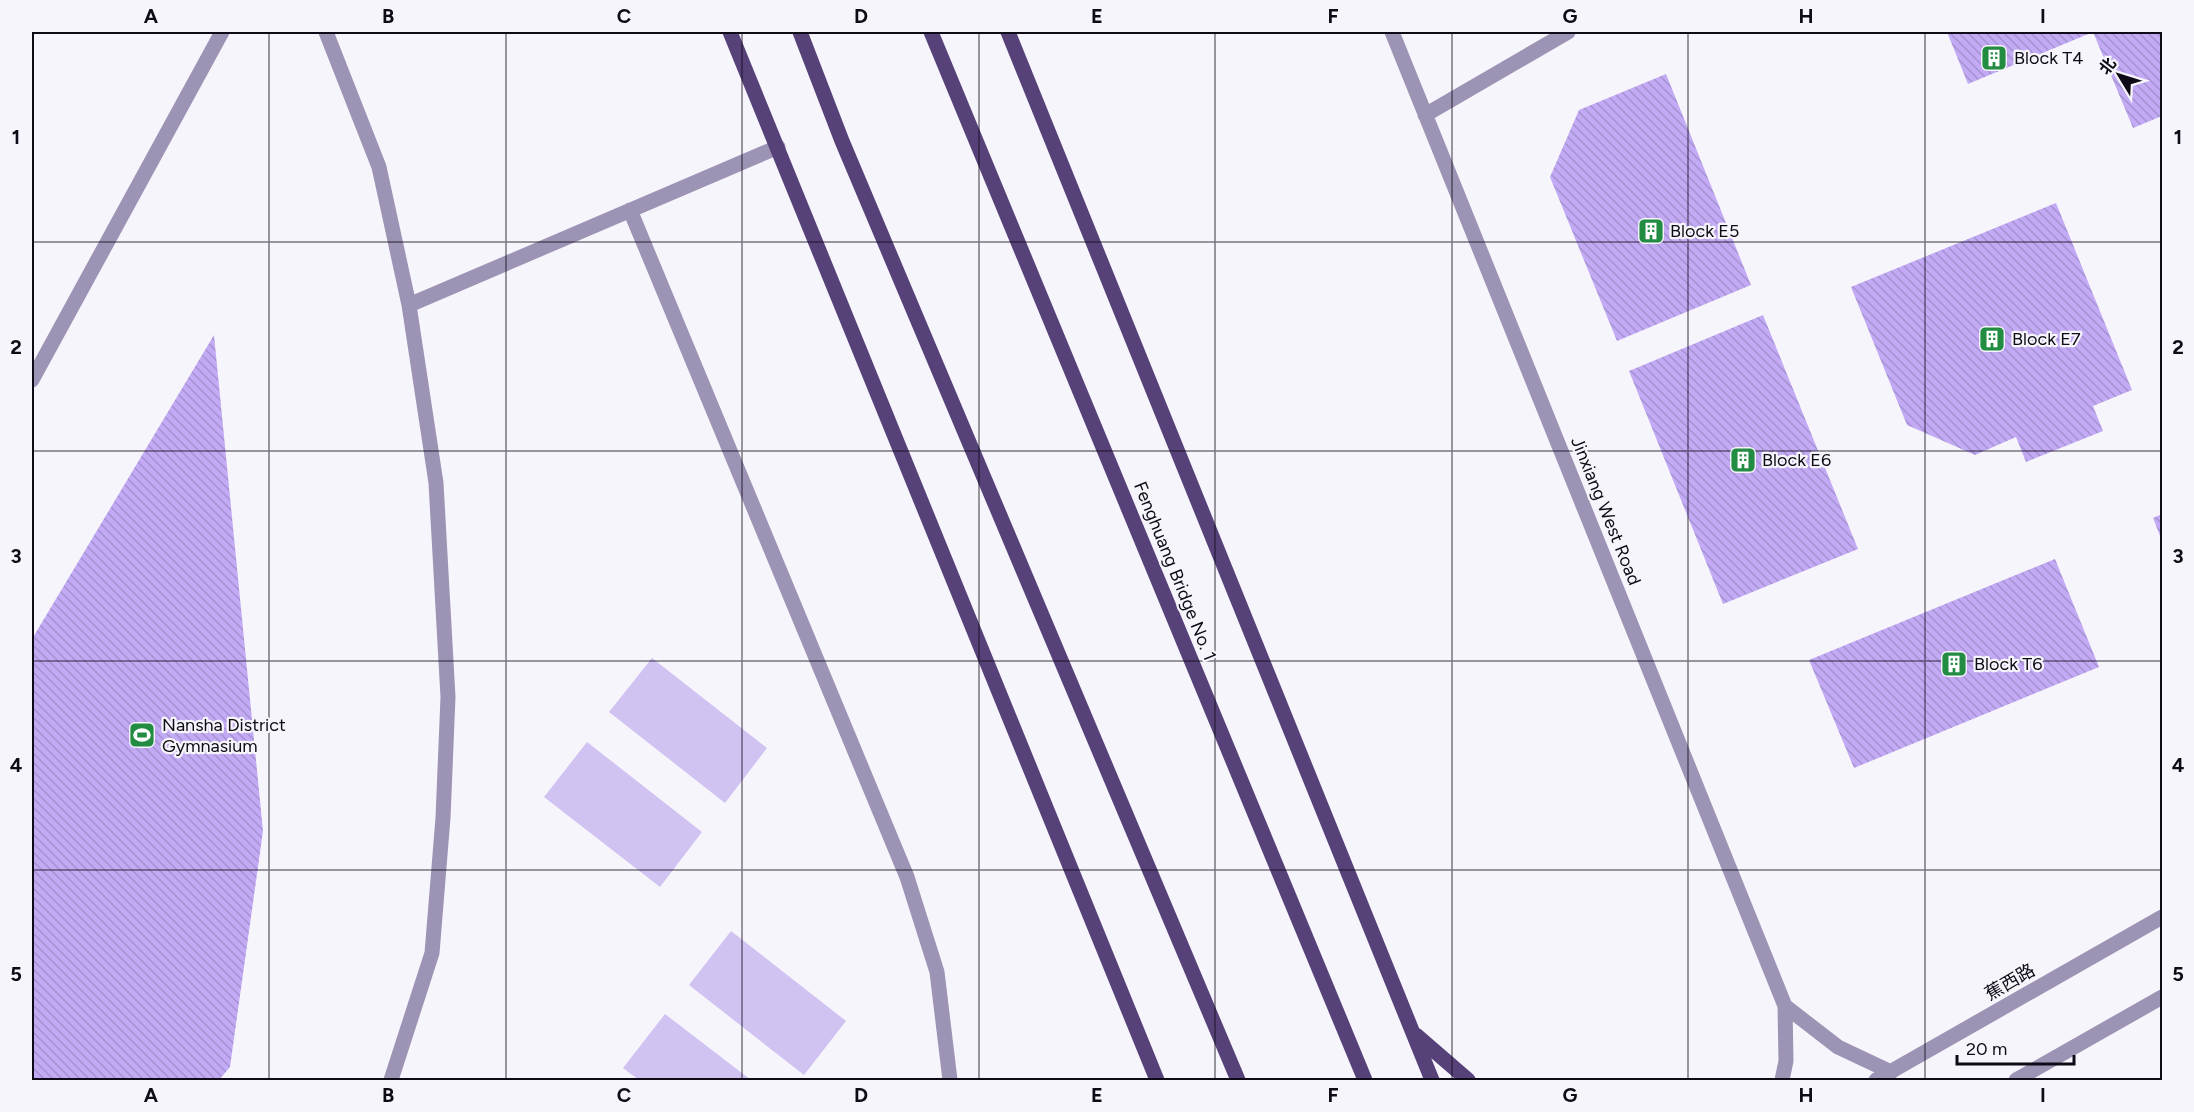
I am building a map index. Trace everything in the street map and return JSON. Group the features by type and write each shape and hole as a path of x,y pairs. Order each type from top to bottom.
{"main road":[{"path":"730,32 1157,1080"},
{"path":"800,32 842,141 1238,1080"},
{"name":"Fenghuang Bridge No. 1","path":"931,32 1365,1080"},
{"path":"1008,32 1432,1080"},
{"path":"1412,1030 1468,1080"}],"street":[{"path":"32,380 222,32"},
{"path":"326,32 379,167 409,305 436,483 448,697 443,818 432,953 391,1080"},
{"name":"Jinxiang West Road","path":"1392,32 1785,1006"},
{"path":"1425,115 1568,32"},
{"path":"409,305 777,147"},
{"path":"630,210 907,877 937,972 950,1080"},
{"name":"蕉西路","path":"1876,1080 2163,917"},
{"path":"2016,1080 2163,997"},
{"path":"1785,1006 1838,1047 1891,1072"},
{"path":"1782,1080 1786,1061 1785,1006"}],"shaded area":[{"path":"652,658 767,748 725,803 609,712"},
{"path":"587,742 702,832 660,887 544,797"},
{"path":"731,931 846,1021 804,1075 689,985"},
{"path":"665,1014 751,1080 639,1080 623,1068"}],"building":[{"path":"1947,32 2093,32 1968,84"},
{"path":"2093,32 2162,32 2162,116 2133,128"},
{"name":"Block E5","path":"1666,74 1751,285 1617,341 1550,177 1579,110"},
{"name":"Block E7","path":"2056,203 2132,390 2093,406 2103,431 2026,462 2016,437 1975,455 1907,425 1851,287"},
{"name":"Block E6","path":"1763,315 1858,549 1723,604 1629,371"},
{"name":"Nansha District Gymnasium","path":"214,335 263,831 230,1067 219,1080 32,1080 32,639"},
{"path":"2162,514 2162,541 2153,518"},
{"name":"Block T6","path":"2055,559 2099,667 1854,768 1809,660"}],"place":[{"name":"Block T4","path":"1994,58"},
{"name":"Block E5","path":"1651,231"},
{"name":"Block E7","path":"1992,339"},
{"name":"Block E6","path":"1743,460"},
{"name":"Block T6","path":"1954,664"},
{"name":"Nansha District Gymnasium","path":"142,735"}]}
